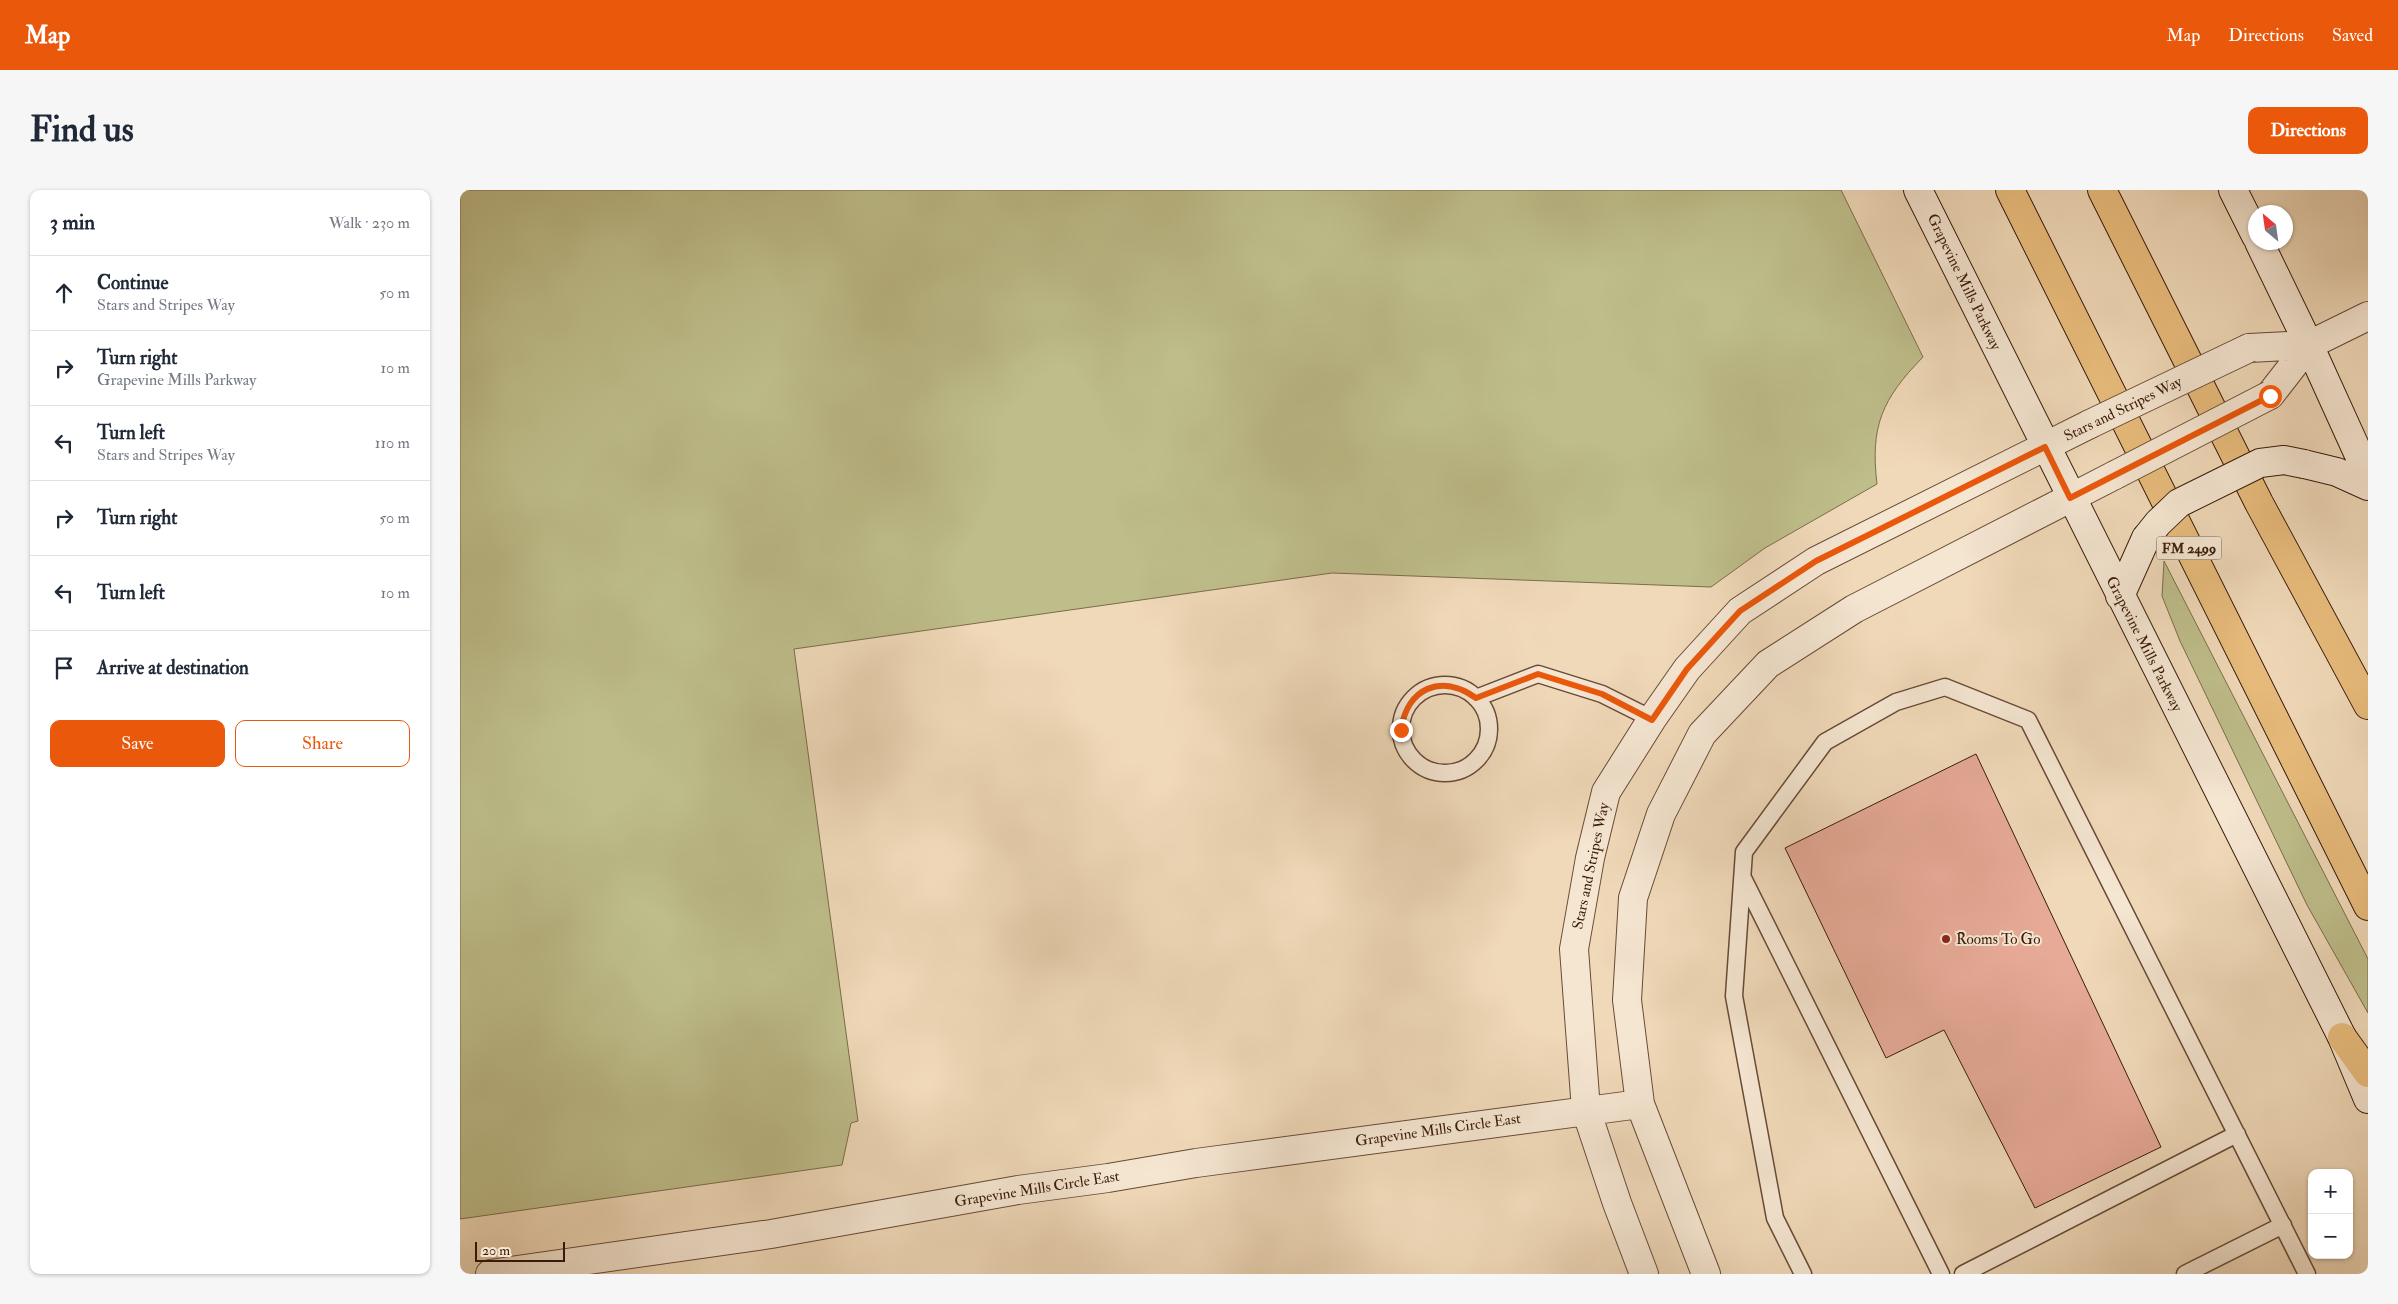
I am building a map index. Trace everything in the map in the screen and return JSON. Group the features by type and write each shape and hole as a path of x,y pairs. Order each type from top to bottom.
{"highway":[{"name":"FM 2499","path":"2010,190 2368,906"},
{"path":"2102,190 2258,504 2368,705"},
{"path":"2342,1037 2368,1073"}],"street":[{"name":"Grapevine Mills Parkway","path":"1918,190 2070,498 2342,1037 2368,1099"},
{"path":"2233,190 2248,220"},
{"path":"2262,250 2309,345 2368,474"},
{"name":"Stars and Stripes Way","path":"1586,1110 1574,949 1590,858 1606,792 1687,669 1740,611 1816,561 2090,424 2249,348 2309,345 2368,316"},
{"name":"Stars and Stripes Way","path":"1640,1104 1626,1000 1633,898 1661,814 1702,734 1768,664 1854,609 2270,396 2309,345"},
{"path":"2120,596 2146,538 2158,522 2179,504 2260,463 2284,460 2304,464 2337,472 2368,486"},
{"path":"1640,1104 1706,1274"},
{"name":"Grapevine Mills Circle East","path":"490,1274 771,1234 1018,1190 1108,1178 1196,1162 1640,1104"},
{"path":"1586,1110 1623,1220 1644,1274"}],"lane":[{"path":"1476,698 1538,674 1602,694 1652,720"},
{"path":"1435,686 1450,686 1465,690 1476,698 1484,710 1488,723 1488,737 1484,750 1475,761 1463,769 1450,773 1436,772 1423,768 1411,758 1404,745 1401,730 1403,715 1410,702 1422,692 1435,686"},
{"path":"1803,1274 1775,1218 1734,996 1744,852 1825,742 1896,702 1945,688 2028,720 2307,1274"},
{"path":"1742,877 1941,1274"},
{"path":"1963,1274 2237,1134"},
{"path":"2185,1274 2283,1225"}],"green space":[{"path":"460,190 1841,190 1923,357 1898,386 1882,414 1875,446 1877,484 1765,548 1711,587 1332,573 794,649 858,1121 851,1123 842,1165 460,1219"},
{"path":"2164,561 2368,959 2368,1013 2307,905 2180,641 2162,596"}],"building":[{"name":"Rooms To Go","path":"1976,754 2161,1147 2035,1208 1944,1030 1886,1058 1785,848"}],"place":[{"name":"Rooms To Go","path":"1946,939"}],"route":[{"path":"1401,730 1403,715 1410,702 1422,692 1435,686 1450,686 1465,690 1476,698 1538,674 1602,694 1652,720 1687,669 1740,611 1816,561 1942,500 2045,447 2070,498 2270,396"}]}
